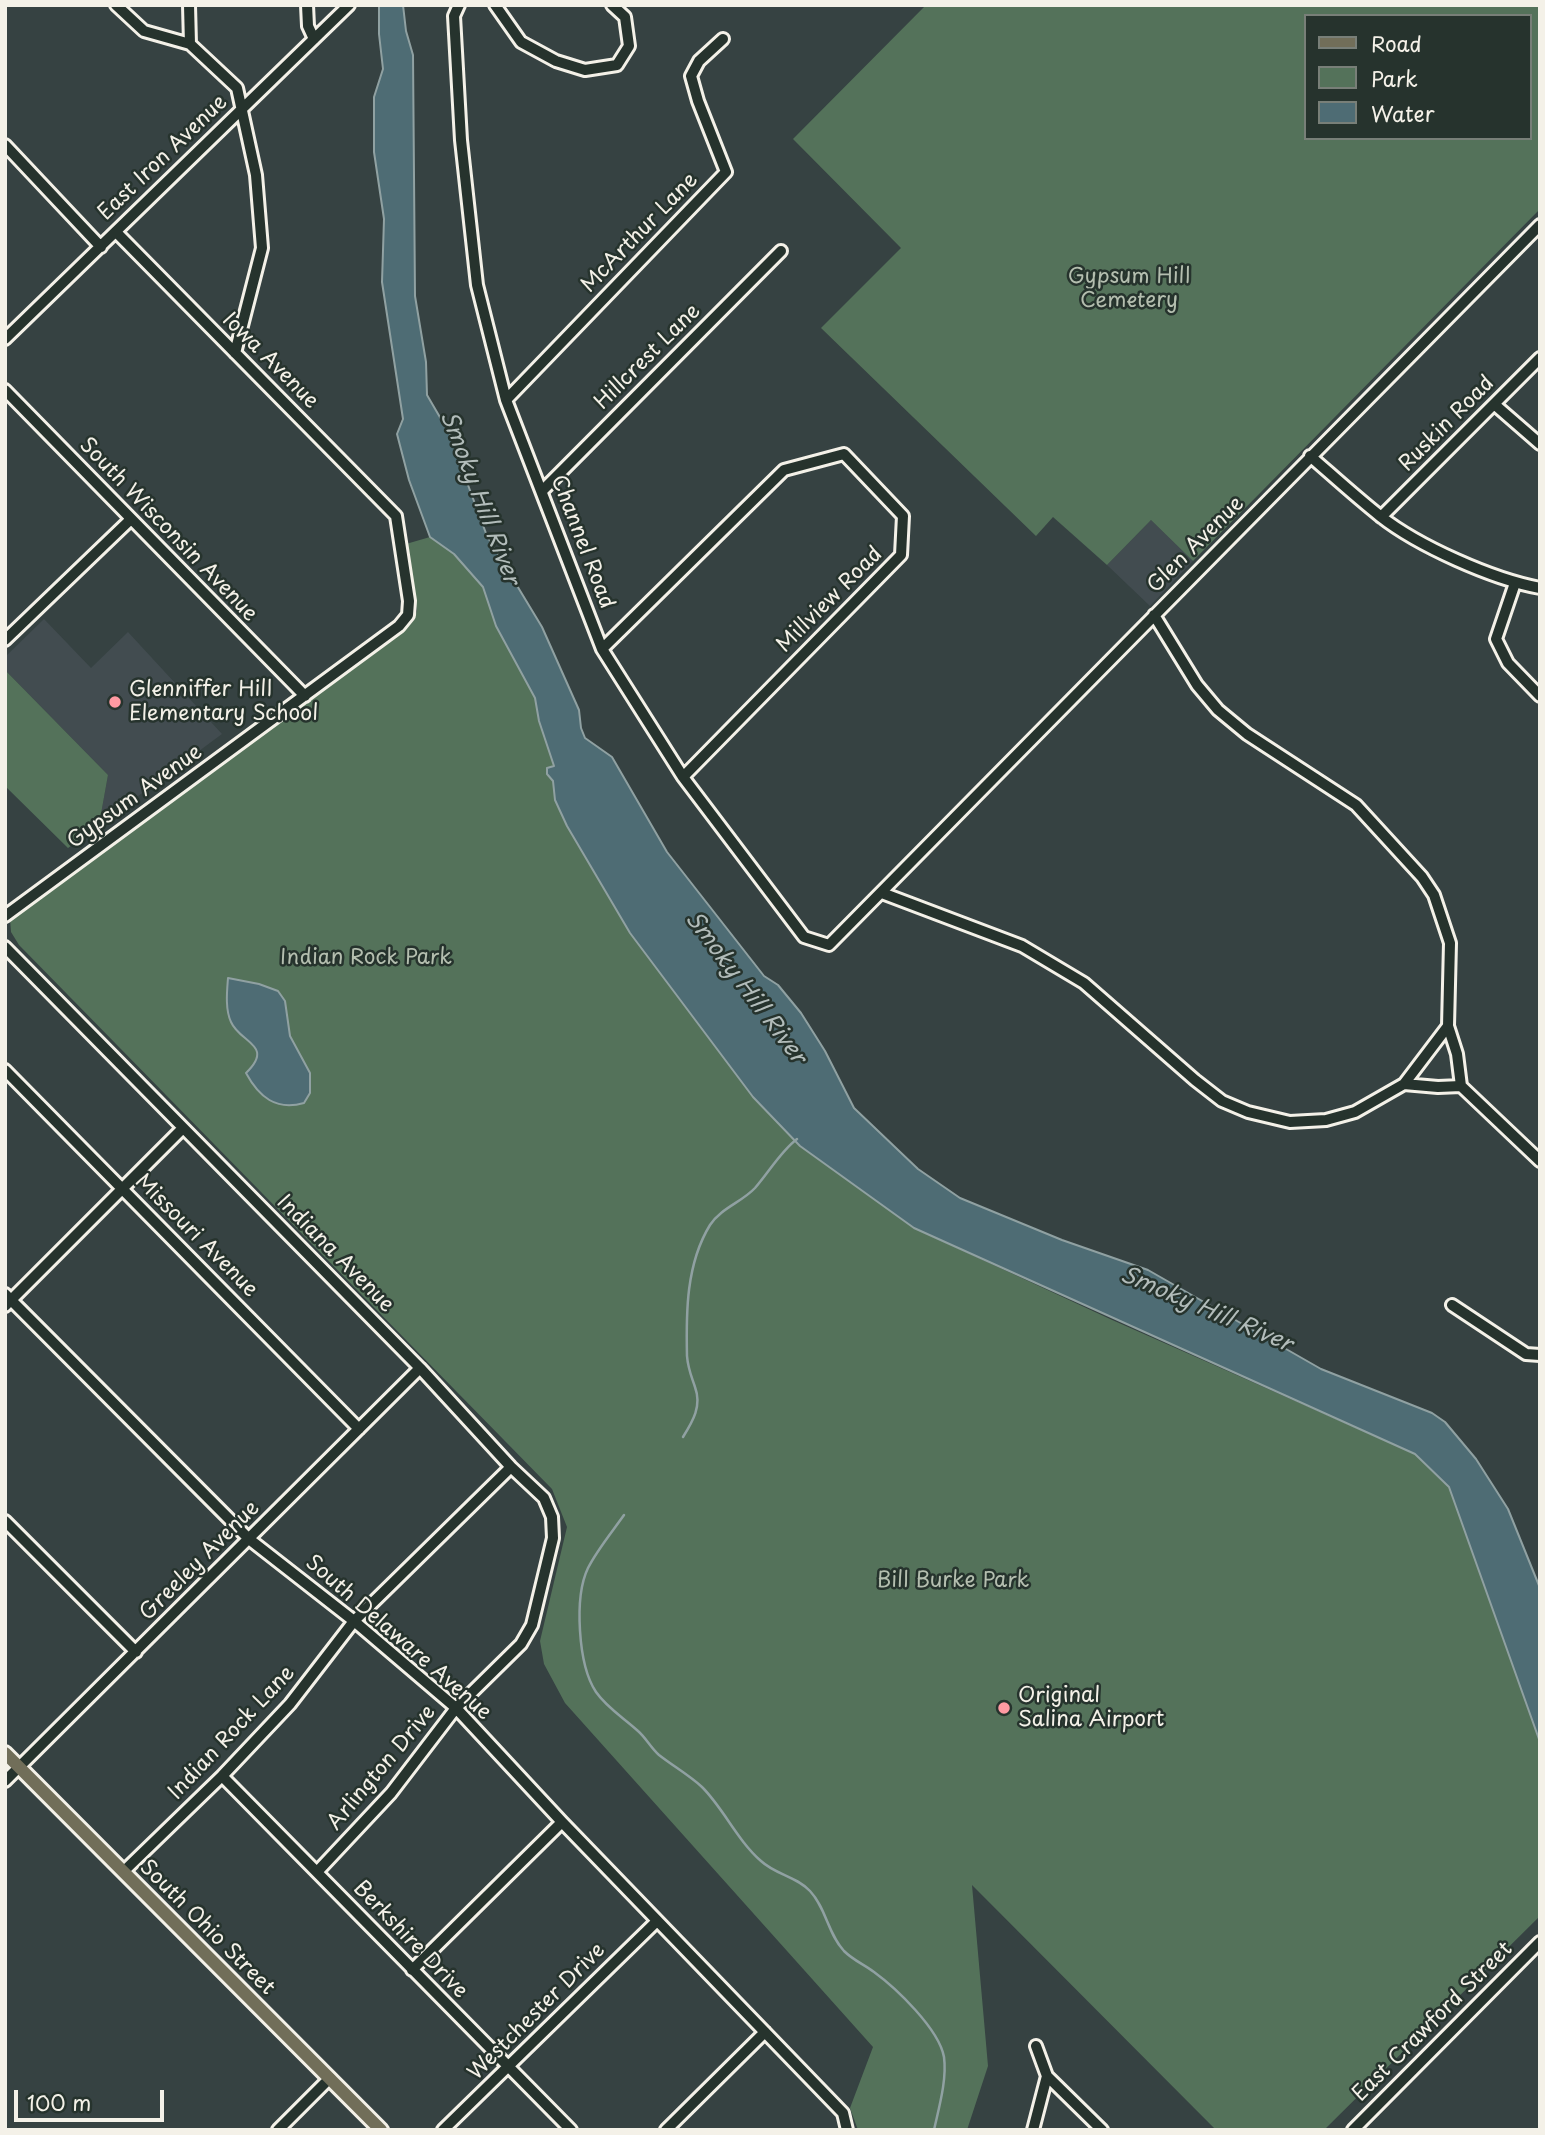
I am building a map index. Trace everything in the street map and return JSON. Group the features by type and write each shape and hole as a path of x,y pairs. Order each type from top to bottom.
{"main road":[{"name":"South Ohio Street","path":"5,1753 381,2130"}],"street":[{"path":"116,5 144,31 190,44 237,88 256,175 262,248 235,353"},
{"path":"189,5 190,44"},
{"path":"307,5 308,26 314,39"},
{"name":"East Iron Avenue","path":"5,339 348,5"},
{"name":"Channel Road","path":"459,5 454,16 461,141 476,272 506,400 602,649 682,777 804,937 829,945 882,893"},
{"path":"495,5 521,42 555,61 585,70 617,65 629,46 625,17 612,5"},
{"name":"McArthur Lane","path":"506,400 726,172 691,76 699,61 723,39"},
{"path":"5,145 101,247"},
{"name":"Glen Avenue","path":"882,893 1540,225"},
{"name":"Iowa Avenue","path":"116,232 396,516"},
{"name":"Hillcrest Lane","path":"542,491 781,251"},
{"name":"Ruskin Road","path":"1381,517 1540,358"},
{"name":"South Wisconsin Avenue","path":"5,390 304,696"},
{"path":"1494,404 1540,444"},
{"name":"Millview Road","path":"602,649 784,470 844,454 903,516 901,555 682,777"},
{"path":"1310,456 1381,517 1441,553 1515,583 1540,588"},
{"name":"Gypsum Avenue","path":"5,916 398,626 408,615 409,601 396,516"},
{"path":"5,640 130,520"},
{"path":"1515,583 1496,639 1508,663 1540,696"},
{"path":"1154,615 1197,685 1218,710 1247,734 1356,805 1422,877 1434,895 1450,943 1448,1026 1457,1054 1461,1086 1540,1161"},
{"path":"882,893 1022,946 1084,984 1222,1101 1248,1112 1290,1122 1326,1120 1355,1112 1404,1084 1448,1026"},
{"name":"Indiana Avenue","path":"5,947 420,1368 544,1498 552,1517 553,1538 532,1625"},
{"name":"Missouri Avenue","path":"5,1070 359,1429"},
{"path":"1404,1084 1461,1086"},
{"path":"7,1300 183,1128"},
{"name":"South Delaware Avenue","path":"7,1300 249,1539 354,1621 456,1708 562,1822 843,2113 847,2130"},
{"path":"1452,1304 1526,1354 1540,1355"},
{"name":"Greeley Avenue","path":"5,1781 420,1368"},
{"name":"Indian Rock Lane","path":"124,1871 222,1776 290,1704 354,1621 511,1466"},
{"path":"5,1521 136,1653"},
{"name":"Arlington Drive","path":"317,1872 391,1793 456,1708 521,1644 532,1625"},
{"name":"Berkshire Drive","path":"222,1776 571,2130"},
{"path":"412,1970 562,1822"},
{"name":"Westchester Drive","path":"443,2130 657,1921"},
{"name":"East Crawford Street","path":"1353,2130 1540,1942"},
{"path":"666,2130 765,2032"},
{"path":"1036,2046 1047,2076 1102,2130"},
{"path":"1033,2130 1047,2076"},
{"path":"278,2130 330,2078"}],"shaded area":[{"path":"1151,520 1193,561 1150,606 1107,565"},
{"name":"Glenniffer Hill Elementary School","path":"44,619 91,668 128,632 222,734 99,825 108,775 5,670 5,657"}],"green space":[{"name":"Gypsum Hill Cemetery","path":"926,5 1540,5 1540,209 1193,561 1151,520 1107,565 1053,517 1036,536 821,328 901,248 793,139"},
{"name":"Bill Burke Park","path":"430,537 454,554 483,587 496,626 535,698 539,721 554,766 547,768 547,774 553,780 555,800 567,826 630,933 753,1097 800,1146 914,1228 1110,1319 1415,1454 1449,1487 1540,1742 1540,1916 1324,2130 1216,2130 972,1885 988,2066 967,2130 858,2130 850,2108 873,2047 565,1703 544,1664 540,1641 567,1527 552,1489 19,945 11,932 10,919 406,629 414,620 417,611 406,544"},
{"path":"5,670 108,775 99,825 68,848 5,786"}],"water":[{"name":"Smoky Hill River","path":"379,5 403,5 406,31 413,55 415,296 426,362 427,395 462,455 468,485 487,536 542,627 579,710 585,738 612,757 667,852 764,976 778,985 801,1013 825,1051 854,1108 918,1169 960,1198 1062,1240 1148,1270 1321,1369 1432,1413 1445,1422 1476,1459 1508,1509 1540,1588 1540,1742 1449,1487 1415,1454 914,1228 800,1146 753,1097 630,933 567,826 555,800 553,781 547,774 547,768 554,766 539,721 535,698 496,626 483,587 454,554 430,537 409,480 397,434 403,419 382,282 384,219 374,152 374,97 383,69"},
{"path":"228,978 278,991 285,1001 290,1036 310,1073 310,1093 304,1103 285,1105 269,1100 251,1082 246,1073 254,1064 256,1050 235,1029 229,1017"}],"waterway":[{"path":"683,1437 697,1407 697,1394 687,1361 687,1323 692,1272 702,1240 715,1219 755,1188 797,1139"},
{"path":"624,1515 588,1568 581,1596 582,1649 585,1665 596,1692 641,1734 659,1755 702,1787 752,1853 810,1891 844,1951 894,1988 925,2022 940,2046 945,2066 934,2130"}],"place":[{"name":"Glenniffer Hill Elementary School","path":"115,702"},
{"name":"Original Salina Airport","path":"1004,1708"}],"park label":[{"name":"Indian Rock Park","path":"366,958"}]}
